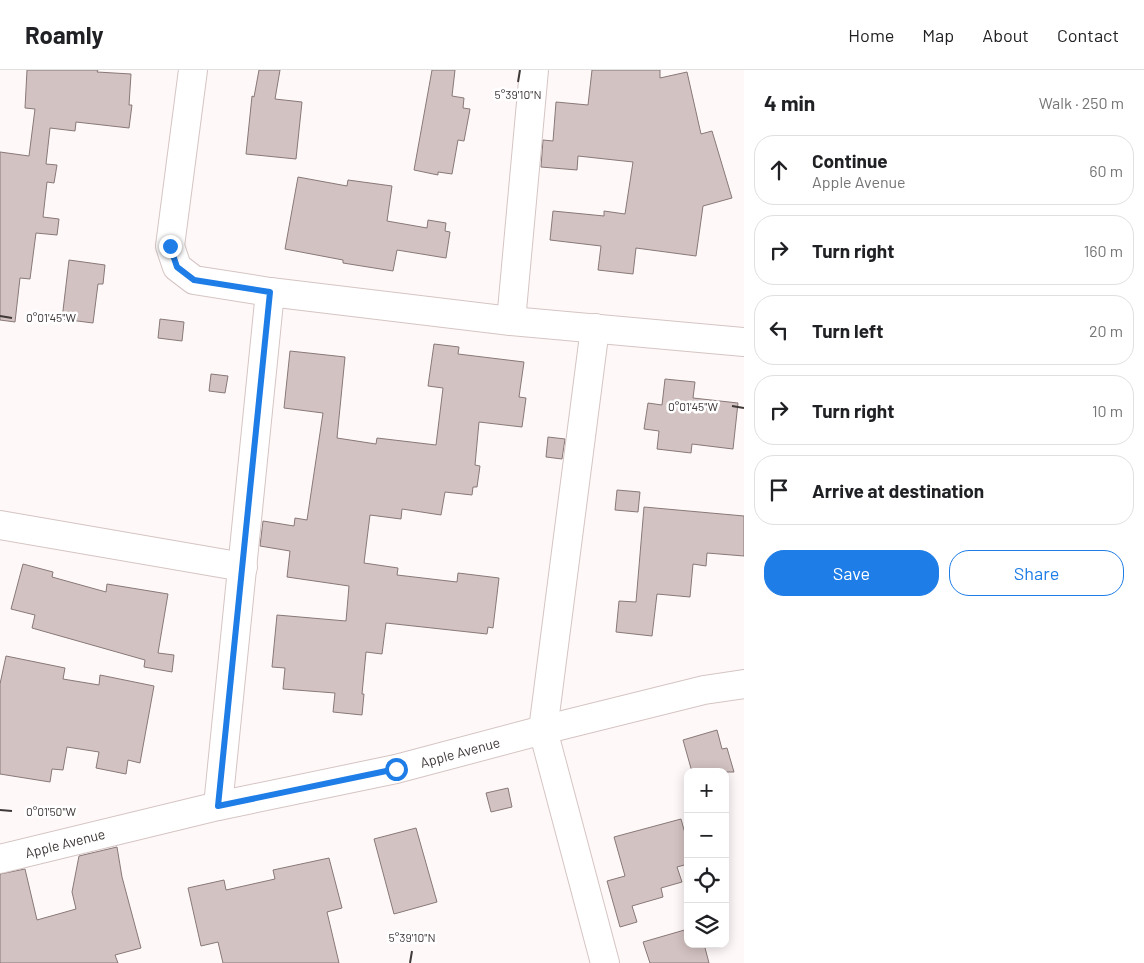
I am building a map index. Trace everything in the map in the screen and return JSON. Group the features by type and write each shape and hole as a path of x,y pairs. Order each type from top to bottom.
{"street":[{"path":"193,70 170,246 177,267 194,280 270,292 511,321 744,342"},
{"path":"511,321 534,70"},
{"path":"218,806 270,292"},
{"path":"595,328 543,730 605,963"},
{"path":"0,525 243,567"},
{"name":"Apple Avenue","path":"0,859 218,806 396,769 704,690 744,684"}],"building":[{"path":"27,70 98,70 97,72 131,74 129,105 132,105 129,128 76,122 75,131 50,128 46,164 57,165 54,183 47,182 43,217 59,219 57,235 36,233 30,279 20,278 15,322 0,320 0,152 29,156 35,109 25,108"},
{"path":"259,70 280,70 275,99 302,102 296,159 246,154 252,96 254,97"},
{"path":"432,70 455,70 452,96 464,98 463,108 470,109 464,141 458,140 452,174 438,172 438,175 414,170"},
{"path":"592,70 660,70 660,78 687,72 701,134 712,131 732,198 703,206 696,256 636,248 633,274 598,270 601,246 550,240 553,211 604,216 604,211 625,214 633,162 578,156 577,170 541,167 543,140 553,141 556,102 588,105"},
{"path":"298,177 347,186 348,180 392,186 387,221 427,228 428,220 446,223 445,231 450,232 446,258 397,250 393,271 343,263 343,260 285,249"},
{"path":"69,260 105,265 103,284 98,284 93,323 62,319"},
{"path":"160,319 184,322 182,341 158,338"},
{"path":"434,344 459,347 458,354 524,362 519,397 526,398 522,427 479,422 475,465 480,466 477,487 473,487 472,495 445,492 441,515 402,509 401,519 370,515 364,563 398,568 397,575 457,582 458,573 499,578 493,628 488,627 487,634 386,623 382,654 366,652 362,715 333,712 335,693 283,689 285,668 272,667 277,615 346,621 349,586 287,577 290,551 260,546 263,521 294,526 295,518 307,520 323,413 284,408 290,351 345,357 337,438 376,444 377,438 436,445 443,388 428,386"},
{"path":"211,374 228,376 225,393 209,391"},
{"path":"665,379 695,382 693,398 738,403 733,449 692,444 691,453 657,449 659,431 644,429 648,403 662,405"},
{"path":"548,437 565,439 562,459 546,457"},
{"path":"617,490 640,492 638,512 615,510"},
{"path":"644,507 744,516 744,556 707,553 706,566 693,564 690,597 657,594 652,636 616,632 619,601 636,602"},
{"path":"23,564 53,572 52,577 106,592 107,584 168,594 158,653 174,655 172,672 144,667 145,660 32,628 35,615 11,609"},
{"path":"6,656 65,668 63,679 99,685 100,675 154,686 140,763 128,760 126,774 96,768 99,752 67,747 63,770 52,769 50,782 0,774 0,684"},
{"path":"717,730 722,749 727,748 734,772 729,772 729,768 691,768 683,740"},
{"path":"508,788 512,807 491,812 486,793"},
{"path":"681,819 684,830 684,865 677,867 682,882 661,888 663,897 632,906 637,922 620,927 607,881 625,876 614,837"},
{"path":"416,828 437,902 394,914 374,839"},
{"path":"117,847 122,877 141,948 115,955 118,963 0,963 0,874 25,869 37,920 76,909 72,892 79,856"},
{"path":"329,858 342,908 327,912 339,963 223,963 218,942 201,946 188,888 224,880 226,890 275,879 273,870"},
{"path":"684,930 684,948 705,948 709,963 650,963 643,942"}],"route":[{"path":"170,246 177,267 194,280 270,292 218,806 396,769"}]}
